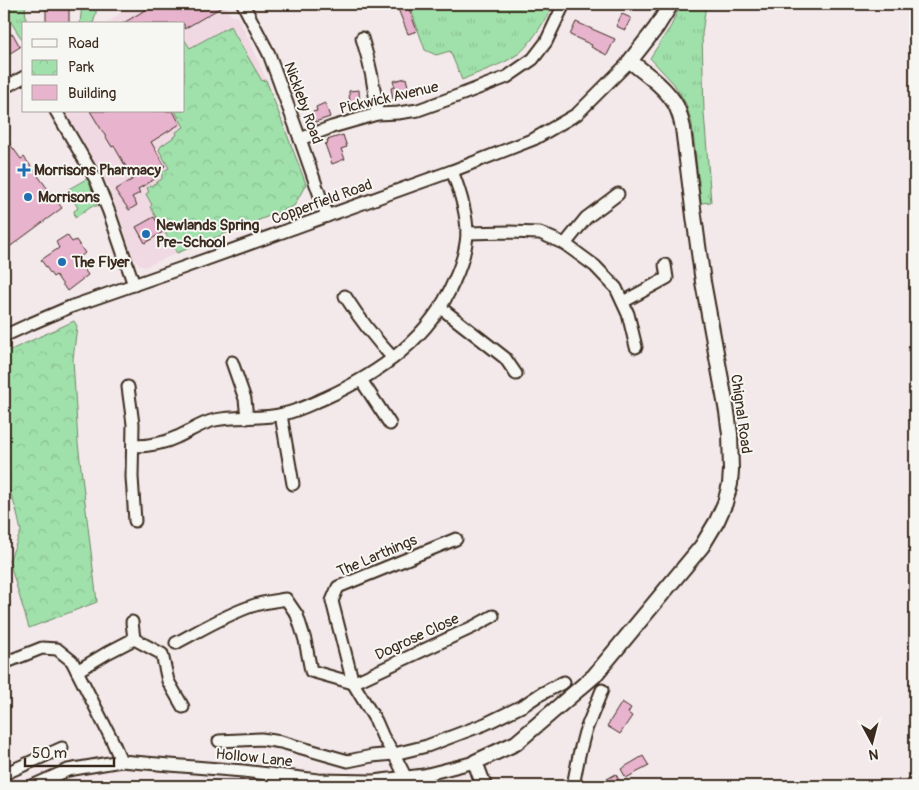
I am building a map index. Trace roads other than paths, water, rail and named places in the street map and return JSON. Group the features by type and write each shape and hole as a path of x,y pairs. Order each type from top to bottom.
{"street":[{"name":"Nickleby Road","path":"243,4 269,54 327,216"},
{"name":"Pickwick Avenue","path":"300,139 378,114 418,110 507,77 533,59 546,42 564,4"},
{"path":"630,61 656,28 671,4"},
{"path":"362,38 376,94 378,114"},
{"name":"Copperfield Road","path":"4,336 70,307 534,140 577,114 630,61"},
{"name":"Chignal Road","path":"475,762 516,742 594,676 702,546 717,521 725,503 730,484 732,455 727,412 703,282 684,128 674,102 665,91 630,61"},
{"path":"9,85 22,78"},
{"path":"57,112 96,180 134,285"},
{"path":"133,446 148,446 165,442 214,420 281,415 310,405 377,370 421,333 448,297 460,269 465,247 466,219 452,171"},
{"path":"565,244 586,218 618,194"},
{"path":"467,233 540,233 565,244 595,266 616,288 628,314 636,347"},
{"path":"623,302 667,278 665,265"},
{"path":"345,296 359,317 392,358"},
{"path":"441,308 506,358 516,374"},
{"path":"232,362 245,399 247,418"},
{"path":"361,380 390,424"},
{"path":"128,387 133,424 132,477 135,521"},
{"path":"281,415 293,484"},
{"name":"The Larthings","path":"406,778 376,721 353,683 332,601 338,587 456,539"},
{"path":"176,643 222,618 254,605 286,599 297,615 305,640 311,671 353,683"},
{"name":"Dogrose Close","path":"353,683 472,628 493,616"},
{"path":"132,622 134,639"},
{"path":"76,671 107,652 134,639"},
{"path":"134,639 162,654 168,681 183,707"},
{"path":"4,662 42,648 57,648 72,661 121,761"},
{"path":"219,741 261,739 281,742 348,761 394,754 427,746 486,724 564,682"},
{"path":"573,786 585,732 602,690"},
{"path":"4,774 62,748"},
{"name":"Hollow Lane","path":"32,786 68,770 121,761 243,771 318,780 373,781 424,776 475,762"},
{"path":"475,762 484,786"}],"place":[{"name":"Morrisons Pharmacy","path":"24,170"},
{"name":"Morrisons","path":"28,197"},
{"name":"Newlands Spring Pre-School","path":"146,234"},
{"name":"The Flyer","path":"62,262"}]}
